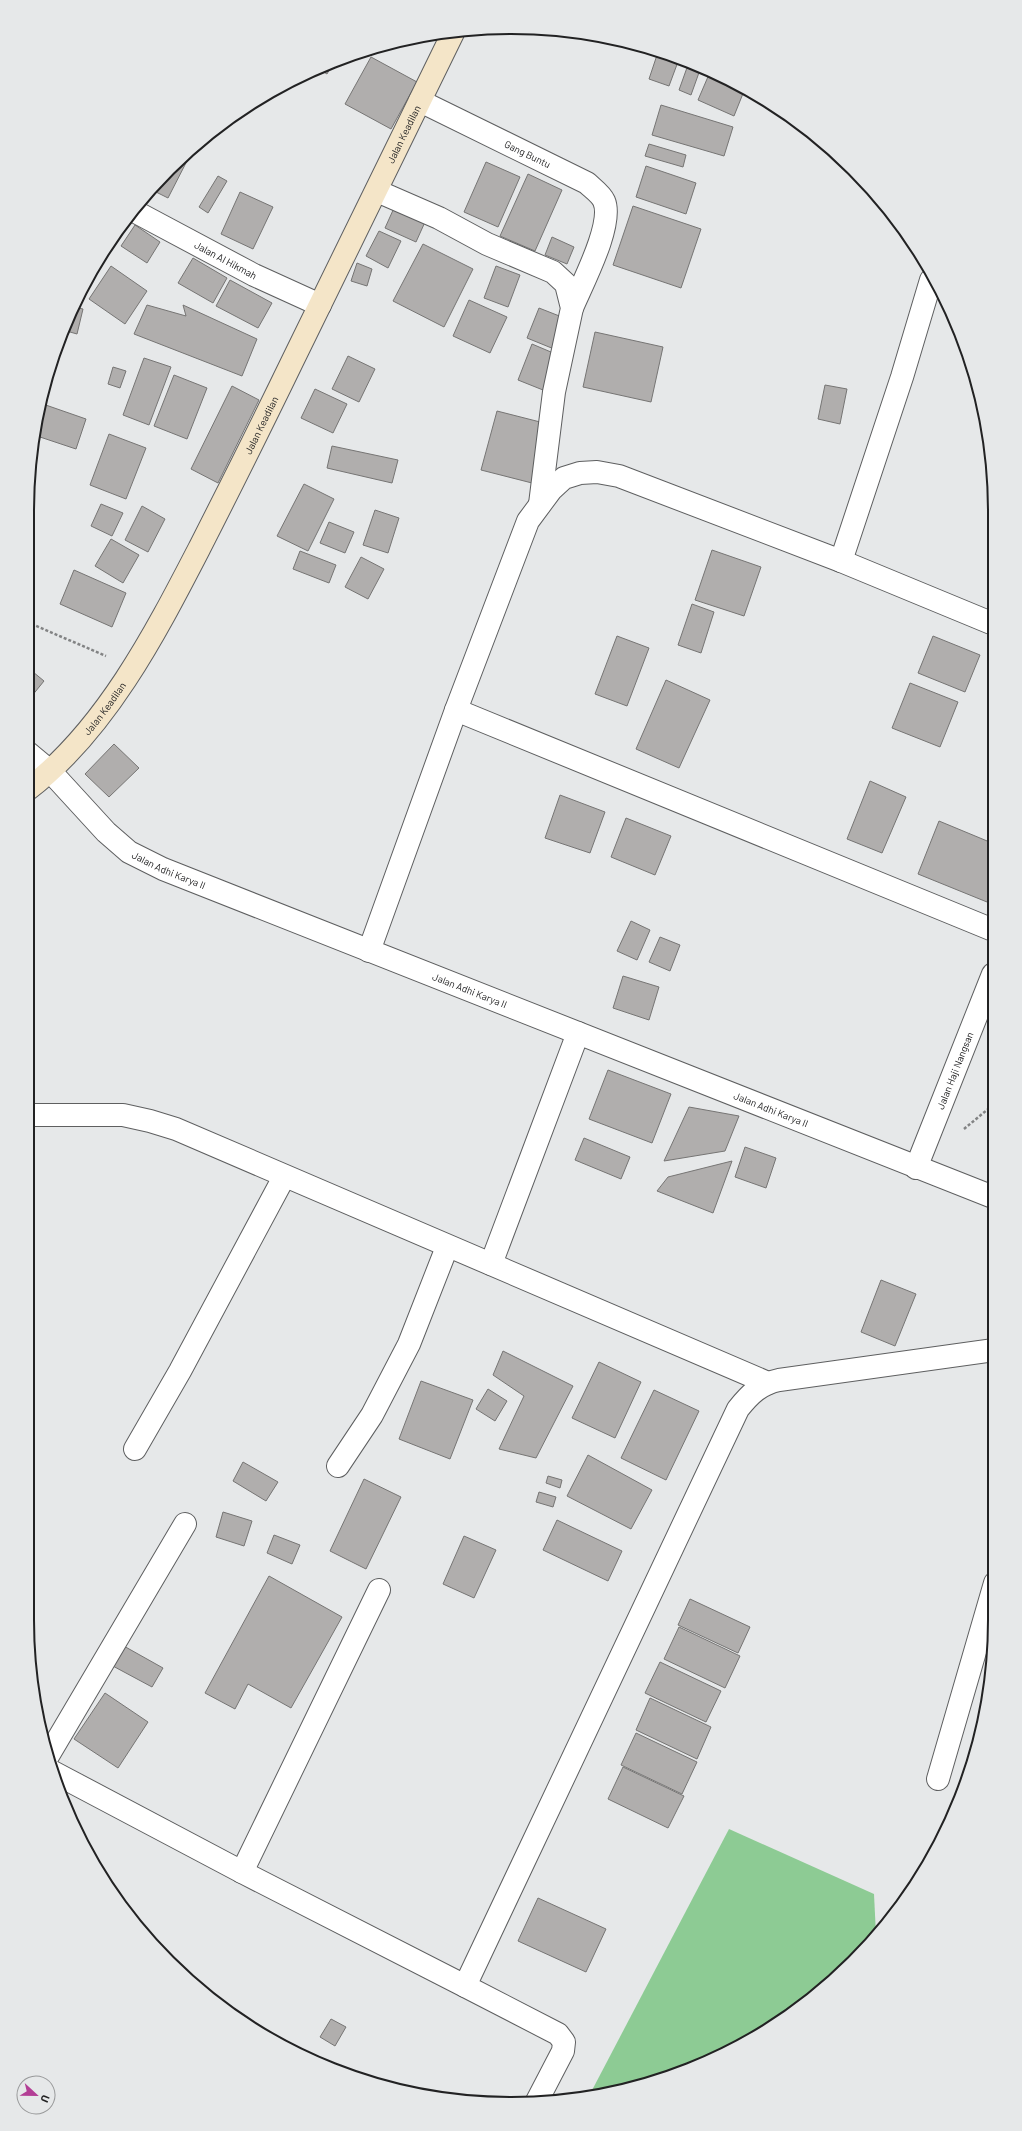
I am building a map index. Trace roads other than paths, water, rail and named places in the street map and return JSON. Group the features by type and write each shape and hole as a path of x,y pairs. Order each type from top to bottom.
{"main road":[{"name":"Jalan Keadilan","path":"34,785 50,772 112,699 134,668 156,630 258,434 451,38"}],"street":[{"name":"Gang Buntu","path":"420,101 587,183 604,200 607,212 605,229 572,308 554,392 540,504"},
{"path":"377,191 439,218 487,244 553,272 566,284 572,308"},
{"name":"Jalan Al Hikmah","path":"139,214 254,275 320,305"},
{"path":"840,561 902,377 931,284"},
{"path":"369,951 456,710 528,521 551,490 564,478 580,473 597,472 619,476 840,561 988,622"},
{"path":"456,710 988,928"},
{"name":"Jalan Adhi Karya II","path":"34,758 50,772 106,832 129,852 163,868 916,1168 988,1195"},
{"name":"Jalan Haji Nangsan","path":"916,1168 988,987"},
{"path":"491,1264 578,1033"},
{"path":"34,1115 123,1115 176,1129 447,1247 491,1264 768,1382"},
{"path":"135,1449 180,1371 284,1177"},
{"path":"338,1466 372,1416 409,1344 447,1247"},
{"path":"465,1986 729,1427 738,1409 747,1398 757,1388 768,1382 802,1375 988,1351"},
{"path":"52,1749 185,1524"},
{"path":"242,1872 379,1590"},
{"path":"938,1779 988,1607"},
{"path":"60,1776 242,1872 558,2034 564,2042 563,2051 540,2096"}]}
